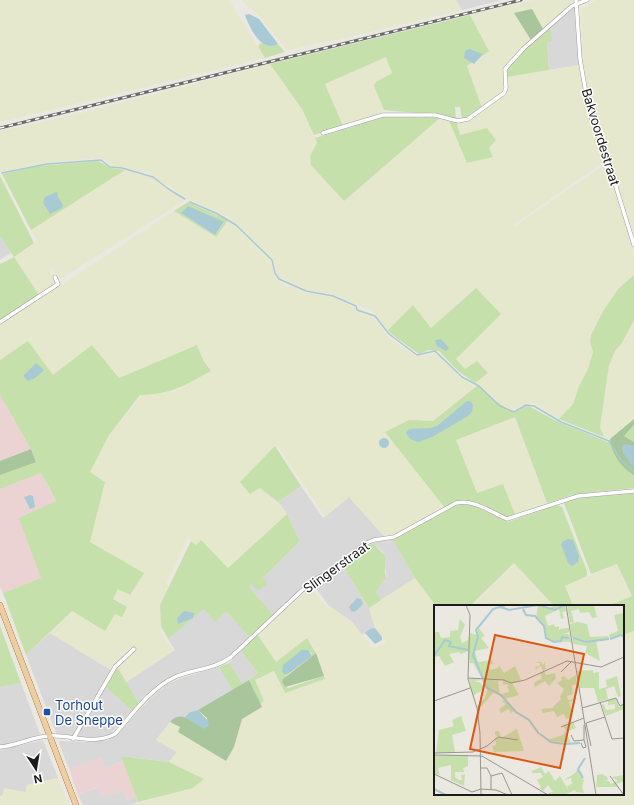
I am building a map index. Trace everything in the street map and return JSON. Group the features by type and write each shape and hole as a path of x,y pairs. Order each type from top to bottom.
{"main road":[{"path":"0,605 76,805"}],"street":[{"path":"324,133 383,115 435,115 458,121 468,119 504,93 506,88 505,74 507,66 529,43 576,2 587,0"},
{"name":"Bakvoordestraat","path":"576,2 580,59 592,120 608,161 634,245"},
{"path":"0,322 58,284 55,277"},
{"name":"Slingerstraat","path":"0,747 50,736 91,740 108,737 115,734 153,692 166,682 184,673 223,663 312,581 344,563 364,544 374,540 394,537 456,504 464,502 473,503 507,519 578,496 634,491"},
{"path":"73,739 115,667 134,650"}],"shaded area":[{"path":"456,0 502,0 462,10"},
{"path":"574,7 579,65 549,70 547,42 550,26"},
{"path":"0,236 11,253 0,260"},
{"path":"0,395 31,449 0,461"},
{"path":"41,473 56,502 20,518 42,578 3,593 0,586 0,489"},
{"path":"301,486 323,518 349,497 384,536 364,542 345,560 299,591 273,615 247,586 251,583 258,591 267,583 263,578 300,541 287,514 278,502"},
{"path":"393,539 415,578 381,600 376,592 384,579 387,578 383,552 373,543"},
{"path":"344,567 369,608 375,628 362,635 351,621 329,606 313,584"},
{"path":"204,608 226,610 249,637 228,657 220,662 179,673 167,679 139,703 126,682 175,650 168,639"},
{"path":"50,633 111,670 74,735 70,737 57,735 26,655"},
{"path":"241,651 258,673 243,684 229,663"},
{"path":"219,667 232,690 198,710 190,712 185,717 172,720 156,740 177,752 169,762 122,756 123,761 105,769 101,758 69,769 59,743 60,741 93,742 108,740 115,736 156,693 168,684 181,678"},
{"path":"21,683 40,734 11,744 0,746 0,687"},
{"path":"105,686 132,711 110,734 95,738 76,738"},
{"path":"43,740 58,778 27,785 26,792 0,796 0,750"},
{"path":"101,757 105,769 123,761 136,797 127,800 122,791 102,797 97,787 78,795 69,769"},
{"path":"98,787 123,791 127,800 136,797 138,802 132,805 83,805 78,795"}],"green space":[{"path":"0,0 229,0 265,58 0,122"},
{"path":"241,0 456,0 462,10 329,42 287,50 259,16"},
{"path":"533,0 574,1 543,29 515,14 531,40 504,65 505,85 502,93 482,108 467,66 489,50 470,15"},
{"path":"595,0 634,0 634,236 590,99 583,63 580,10"},
{"path":"532,9 543,29 531,40 514,13"},
{"path":"470,15 489,51 467,66 482,108 467,118 462,119 460,107 455,107 456,119 438,115 384,110 374,86 376,82 392,73 386,57 325,84 343,126 314,135 302,109 270,64"},
{"path":"550,26 552,41 547,42 549,70 507,77 507,69 510,65"},
{"path":"261,43 268,46 278,44 285,52 265,58 258,46"},
{"path":"386,57 393,73 376,82 375,89 384,110 377,115 343,126 325,84"},
{"path":"270,64 302,109 317,143 310,156 344,201 440,118 449,121 467,163 493,157 489,148 460,135 457,123 475,117 508,92 507,77 579,65 588,109 606,160 513,225 514,227 603,166 607,167 634,252 634,275 618,289 603,311 591,335 590,342 593,352 588,369 579,386 573,404 559,419 542,407 532,403 526,403 511,412 475,383 488,373 477,361 465,370 456,359 500,315 475,288 431,328 413,305 388,330 373,312 338,296 305,289 278,277 274,261 229,217 190,200 149,173 112,166 102,158 54,162 0,172 0,131 77,114"},
{"path":"411,116 440,118 344,201 311,165 310,156 317,143 315,138 384,117"},
{"path":"449,121 457,123 460,135 487,128 496,140 489,148 493,157 467,163"},
{"path":"98,161 111,168 125,170 31,230 2,174 39,166"},
{"path":"125,170 153,178 185,200 59,280 52,268 49,269 55,281 54,284 39,295 14,257 37,241 31,230"},
{"path":"0,176 34,243 14,257 0,236"},
{"path":"188,202 228,220 216,237 174,211","holes":["181,213 224,223 215,235"]},
{"path":"174,211 215,237 228,220 267,257 272,263 275,278 281,283 303,292 332,297 369,315 375,319 388,337 414,355 419,357 435,353 442,357 459,376 475,387 433,421 419,419 445,508 397,534 384,536 349,497 325,517 277,445 240,482 260,488 281,505 287,514 228,568 201,540 196,545 188,537 166,585 169,587 160,605 161,626 163,630 161,632 173,651 126,682 117,667 135,651 133,649 118,661 111,670 50,633 72,611 115,614 127,607 113,598 118,589 144,573 90,542 105,482 90,472 109,435 141,395 175,391 211,371 203,360 197,345 119,378 53,375 4,356 0,360 0,325"},
{"path":"14,257 39,295 0,320 0,264"},
{"path":"634,275 634,320 622,343 615,351 609,365 600,427 604,437 559,419 573,404 579,386 588,369 593,352 590,342 591,335 603,311 618,289"},
{"path":"476,288 501,314 456,359 465,369 477,361 488,373 475,383 458,371 439,351 429,350 419,354 388,330 413,305 431,328"},
{"path":"634,320 634,419 610,439 604,437 600,427 609,365 615,351 622,343"},
{"path":"28,341 53,375 92,345 119,378 197,345 203,360 211,371 170,391 140,395 109,435 90,472 105,482 90,542 144,573 130,595 118,589 113,599 127,607 122,617 115,614 105,631 72,611 26,655 3,593 41,578 19,518 56,501 41,473 0,489 0,475 36,461 31,449 0,395 0,360"},
{"path":"478,385 494,400 514,413 527,405 556,421 610,443 617,458 634,475 634,488 576,494 547,503 515,417 456,440 477,493 503,484 515,514 513,517 507,517 484,505 470,501 454,503 445,508 385,432 409,420 433,421"},
{"path":"515,417 547,503 513,517 477,494 455,439"},
{"path":"634,419 634,425 624,436 634,442 634,475 618,460 612,450 610,439"},
{"path":"634,425 634,442 624,436"},
{"path":"275,446 301,486 278,502 260,488 250,494 240,482"},
{"path":"31,449 36,462 0,475 0,461"},
{"path":"634,493 634,631 624,635 624,605 610,605 632,596 617,564 591,574 564,503 576,498"},
{"path":"459,504 473,505 508,522 556,505 562,507 587,571 587,576 565,586 572,603 570,605 553,605 514,563 471,605 435,605 415,578 393,540"},
{"path":"287,514 300,541 263,578 268,583 258,591 251,584 248,586 273,615 249,637 226,611 215,622 204,609 168,639 161,626 160,605 191,541 196,545 201,540 228,568"},
{"path":"373,543 385,556 385,573 387,579 384,579 376,592 381,600 369,608 344,567 363,548"},
{"path":"515,562 553,605 472,605"},
{"path":"617,564 632,597 611,605 570,605 572,602 565,586"},
{"path":"415,578 435,605 434,605 434,795 624,795 624,635 634,631 634,805 132,805 193,788 177,765 169,762 177,752 156,740 170,722 180,727 178,731 226,761 242,718 261,707 260,704 264,701 255,680 274,671 285,693 325,679 316,650 307,638 276,663 257,634 310,588 328,608 329,606 351,621 373,648 386,642 375,628 369,608"},
{"path":"0,626 21,683 0,687"},
{"path":"257,634 276,662 307,638 316,653 312,656 311,652 284,674 288,674 282,682 288,688 324,676 325,679 285,693 274,671 255,680 264,701 260,704 249,680 258,673 241,651"},
{"path":"316,653 324,676 285,687 282,682 283,679"},
{"path":"229,663 243,684 232,690 219,667"},
{"path":"117,667 139,703 132,711 105,686"},
{"path":"249,680 262,707 242,719 234,747 226,761 178,732 180,727 170,722 174,718 183,717 204,728 208,726 207,718 198,710"},
{"path":"121,756 169,762 204,779 193,788 138,802"},
{"path":"58,778 68,805 0,805 0,796 2,797 4,788 26,792 27,785"}],"water":[{"path":"249,14 259,19 278,44 272,46 267,45 258,39 246,18 245,15"},
{"path":"469,49 483,54 474,64 464,58 465,51"},
{"path":"57,192 63,205 62,208 50,214 43,203 45,197"},
{"path":"188,206 224,222 215,235 181,213"},
{"path":"441,339 449,348 446,351 437,346 435,340"},
{"path":"36,363 44,370 35,378 28,381 23,376"},
{"path":"467,401 470,401 473,405 472,412 468,416 432,437 418,442 410,439 406,433 409,429 431,428 437,426"},
{"path":"382,438 386,438 388,439 388,447 382,448 379,445 379,441"},
{"path":"624,444 634,446 633,467 623,453 622,446"},
{"path":"30,495 33,496 35,507 30,509 24,497"},
{"path":"568,539 573,540 579,556 578,562 572,566 568,563 561,544 563,541"},
{"path":"357,598 361,599 363,604 356,611 352,612 349,607"},
{"path":"184,611 194,613 193,618 178,624 177,618"},
{"path":"375,628 382,637 382,640 375,644 365,633 370,629"},
{"path":"302,650 308,650 312,656 288,674 284,674 282,672 283,665"},
{"path":"198,710 209,722 208,726 203,729 185,717 190,712"}],"waterway":[{"path":"2,173 47,164 101,160 110,167 122,168 153,177 185,199"},
{"path":"190,202 216,213 236,225 272,260 275,273 279,279 306,291 333,296 356,306 357,310 375,316 389,334 417,355 435,351 462,377 479,386 500,406 514,412 526,405 534,406 561,422 609,441 620,459 634,472"}],"railway":[{"path":"0,128 521,0"}],"place":[{"name":"Torhout De Sneppe","path":"47,712"}]}
